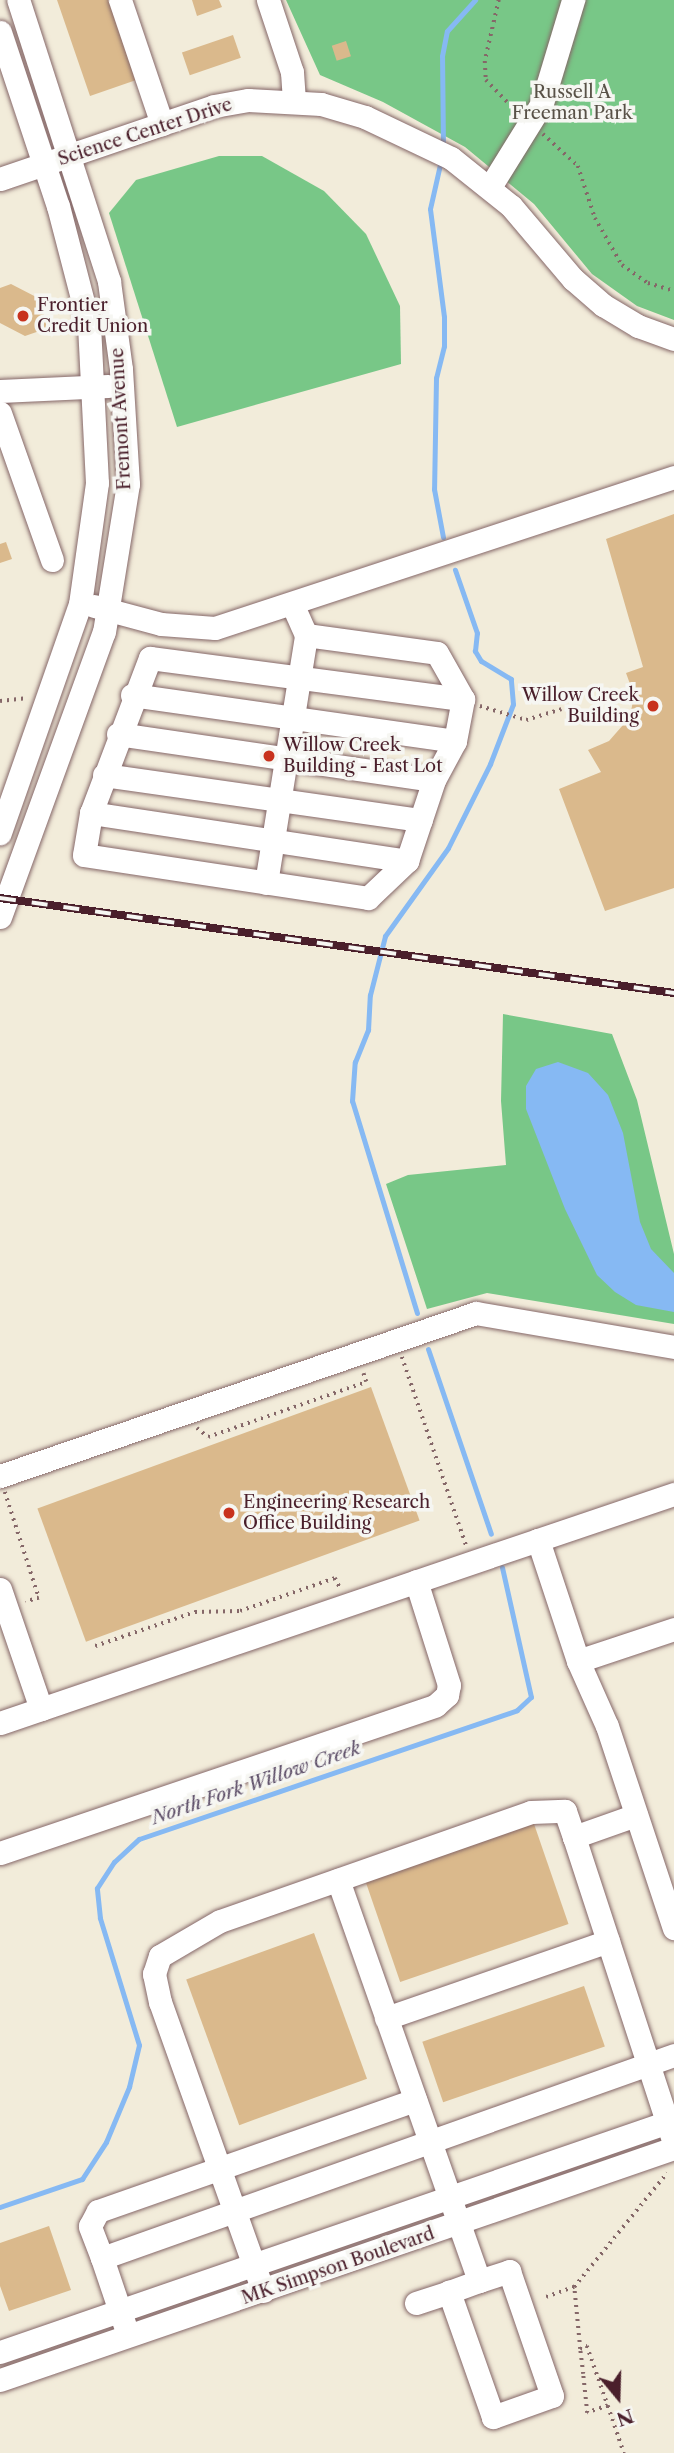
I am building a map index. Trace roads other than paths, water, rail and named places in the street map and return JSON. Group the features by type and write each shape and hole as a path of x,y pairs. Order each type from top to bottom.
{"street":[{"name":"Fremont Avenue","path":"0,917 104,632 128,484 122,385 109,281 19,0"},
{"path":"120,0 162,124"},
{"path":"268,0 292,72 294,99"},
{"path":"490,187 531,123 557,61 573,0"},
{"name":"Fremont Avenue","path":"0,32 7,77 44,164 89,325 95,387 97,483 80,604 0,833"},
{"name":"Science Center Drive","path":"0,179 214,106 294,99 365,117 429,145 451,158 490,187 573,279 603,305 638,326 674,339"},
{"path":"0,391 122,385"},
{"path":"0,413 52,560"},
{"path":"80,604 161,624 215,628 674,477"},
{"path":"266,883 306,635 292,604"},
{"path":"306,635 437,653 463,699 455,741 434,780 407,861 368,898 84,855 91,813 132,695 149,658 463,699"},
{"path":"132,695 455,741"},
{"path":"118,734 434,780"},
{"path":"104,775 421,820"},
{"path":"91,813 407,861"},
{"path":"9,1481 475,1313 674,1347"},
{"path":"0,1723 674,1494"},
{"path":"538,1541 578,1661 607,1726 674,1928"},
{"path":"0,1853 436,1705 449,1685 416,1581"},
{"path":"5,1599 41,1709"},
{"path":"578,1661 674,1629"},
{"path":"263,2291 160,2002 154,1974 160,1956 220,1921 531,1812 565,1811 672,2128"},
{"path":"574,1838 636,1815"},
{"path":"338,1880 479,2281"},
{"path":"386,2018 608,1941"},
{"path":"102,2258 674,2056"},
{"path":"129,2336 90,2226 99,2211 415,2100"},
{"name":"MK Simpson Boulevard","path":"0,2352 672,2128"},
{"name":"MK Simpson Boulevard","path":"0,2380 458,2225 674,2148"},
{"path":"416,2303 509,2271 552,2396 493,2417 449,2292"}],"water":[{"path":"558,1062 588,1073 608,1095 623,1133 640,1222 651,1249 674,1273 674,1312 636,1305 615,1292 597,1275 565,1209 526,1109 526,1086 536,1069"}],"waterway":[{"name":"North Fork Willow Creek","path":"443,147 442,56 447,31 475,0"},
{"name":"North Fork Willow Creek","path":"441,160 430,209 444,317 444,346 436,378 434,489 443,537"},
{"name":"North Fork Willow Creek","path":"417,1313 352,1101 355,1062 368,1030 370,995 385,936 448,848 490,764 513,704 511,679 481,661 475,651 477,633 455,570"},
{"name":"North Fork Willow Creek","path":"428,1349 491,1534"},
{"name":"North Fork Willow Creek","path":"0,2207 82,2179 106,2142 129,2087 139,2045 100,1918 97,1888 114,1862 139,1839 517,1710 531,1697 502,1567"}],"railway":[{"path":"0,898 674,993"}],"place":[{"name":"Frontier Credit Union","path":"23,316"},
{"name":"Willow Creek Building","path":"653,706"},
{"name":"Willow Creek Building - East Lot","path":"269,756"},
{"name":"Engineering Research Office Building","path":"229,1513"}],"park label":[{"name":"Russell A Freeman Park","path":"572,103"}]}
